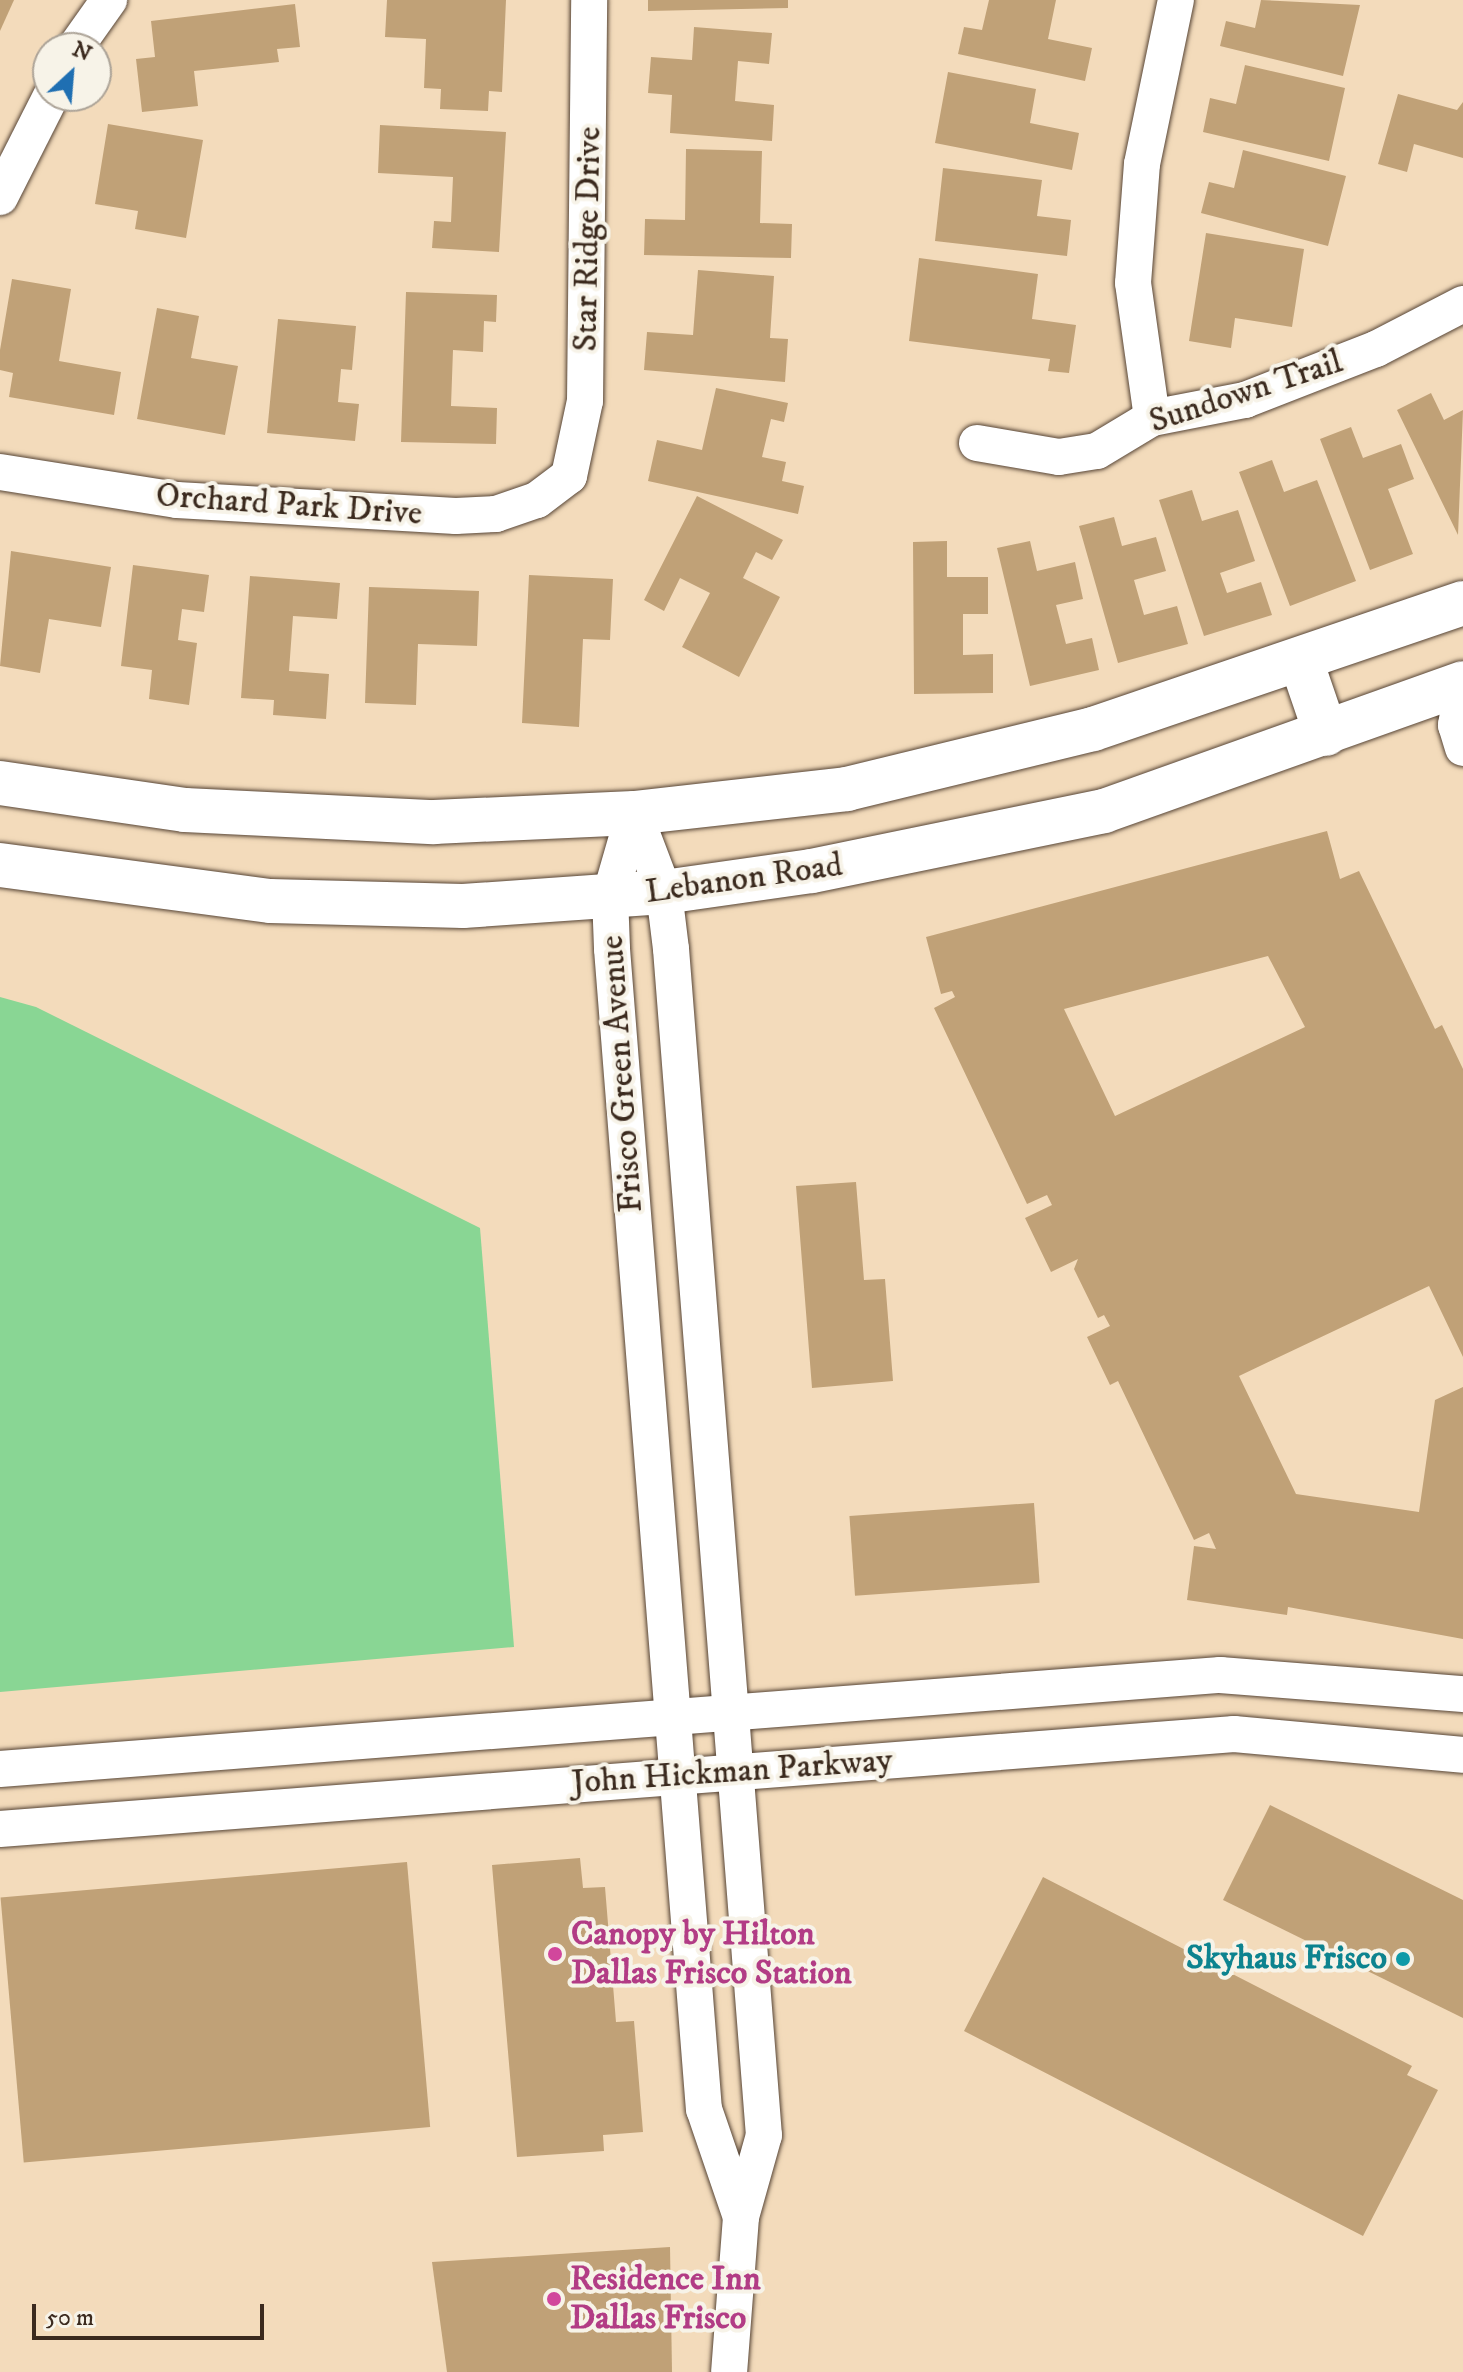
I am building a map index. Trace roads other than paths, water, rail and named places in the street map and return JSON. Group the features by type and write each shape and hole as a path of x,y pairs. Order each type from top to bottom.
{"main road":[{"path":"0,783 305,820 634,813 847,789 1093,729 1301,661 1463,603"},
{"path":"1301,661 1326,734"},
{"name":"Lebanon Road","path":"0,865 270,901 463,906 664,892 826,868 1104,811 1463,684"}],"street":[{"path":"86,32 109,0"},
{"name":"Star Ridge Drive","path":"569,476 585,401 589,0"},
{"path":"1152,418 1133,283 1142,164 1176,0"},
{"path":"0,197 43,112"},
{"name":"Sundown Trail","path":"977,443 1059,457 1097,451 1152,418 1245,400 1376,349 1463,304"},
{"name":"Orchard Park Drive","path":"0,472 191,501 456,516 496,514 537,500 569,476"},
{"path":"1463,684 1456,725 1463,748"},
{"name":"Frisco Green Avenue","path":"634,813 664,892 764,2135 741,2217 729,2372"},
{"name":"Frisco Green Avenue","path":"634,813 610,896 672,1712 704,2109 741,2217"},
{"name":"John Hickman Parkway","path":"0,1769 672,1712 1220,1675 1463,1694"},
{"name":"John Hickman Parkway","path":"0,1829 1234,1734 1463,1755"}],"place":[{"name":"Canopy by Hilton Dallas Frisco Station","path":"555,1954"},
{"name":"Skyhaus Frisco","path":"1403,1959"},
{"name":"Residence Inn Dallas Frisco","path":"554,2299"}]}
